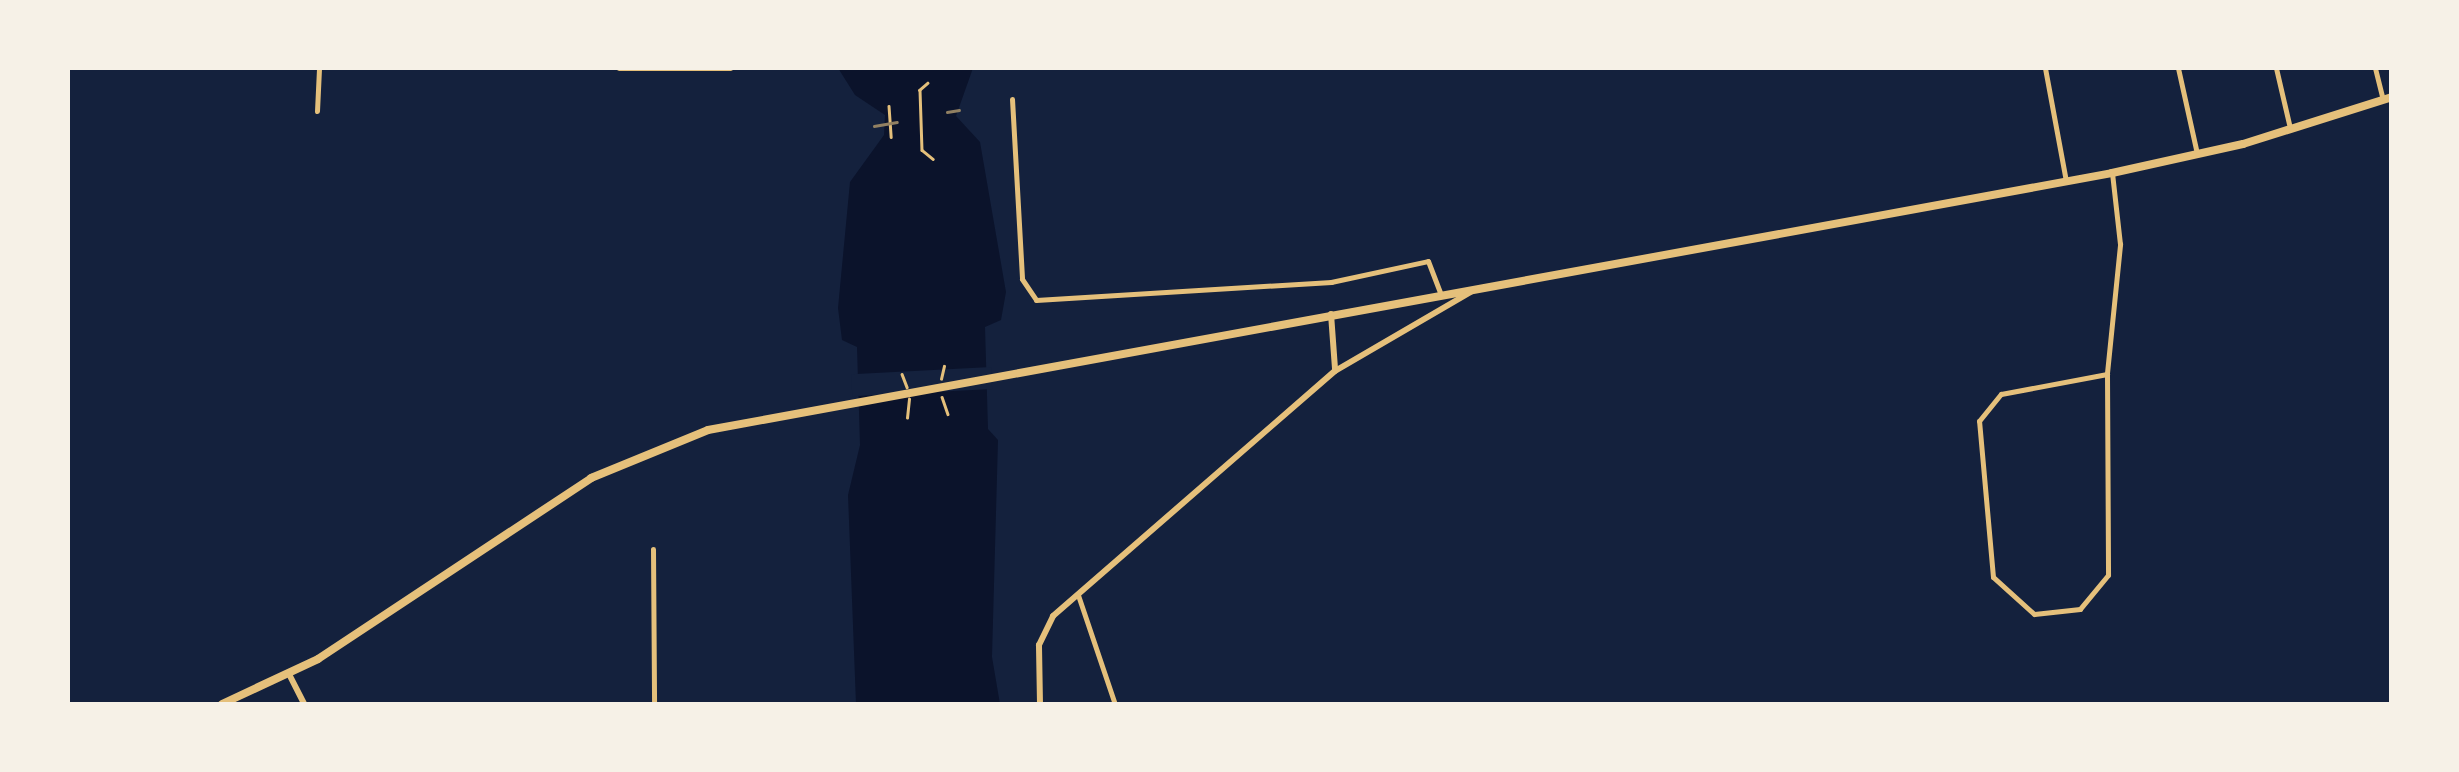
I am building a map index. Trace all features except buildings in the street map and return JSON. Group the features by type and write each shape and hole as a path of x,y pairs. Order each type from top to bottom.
{"main road":[{"path":"222,704 290,676 626,460 708,430 2112,173 2290,131 2387,98"}],"street":[{"path":"318,68 318,112"},
{"path":"619,68 730,68"},
{"path":"2045,68 2066,180"},
{"path":"2178,68 2198,154"},
{"path":"2276,68 2290,131"},
{"path":"2375,68 2387,98"},
{"path":"1012,99 1022,279 1036,300 1332,282 1428,261 1440,293"},
{"path":"2107,374 2001,394 1979,421 1994,577 2034,614 2080,609 2108,575 2107,374 2120,244 2112,173"},
{"path":"1040,704 1042,635 1078,594 1335,371 1483,286"},
{"path":"1331,314 1335,371"},
{"path":"653,549 654,704"},
{"path":"1078,594 1115,704"},
{"path":"290,676 304,704"}],"path":[{"path":"928,83 920,90 922,150 933,159"},
{"path":"889,106 891,137"}],"water":[{"path":"838,68 973,68 956,116 980,142 1006,292 1001,320 985,327 988,429 998,440 992,657 1000,704 856,704 848,495 860,445 857,347 842,340 838,308 850,182 884,135 885,115 855,95"}],"pier":[{"path":"991,367 992,389 852,396 851,374"}],"railway":[{"path":"947,112 959,110"},
{"path":"874,126 897,122"}]}
